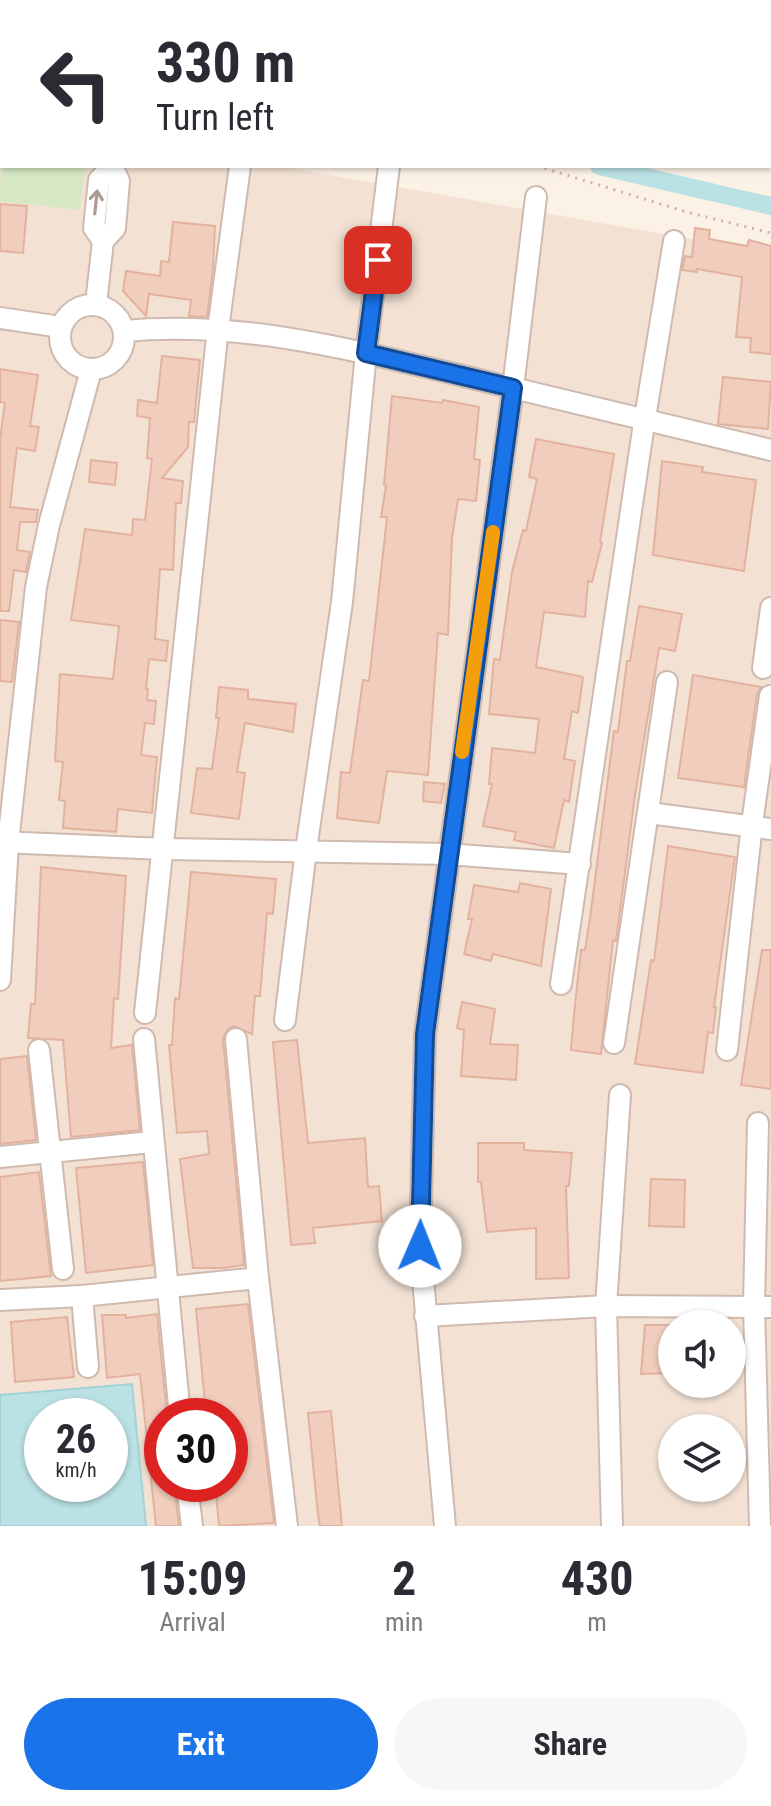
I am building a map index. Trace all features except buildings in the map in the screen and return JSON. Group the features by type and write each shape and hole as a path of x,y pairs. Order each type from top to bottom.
{"street":[{"path":"96,304 103,241 115,228 119,181 113,168"},
{"path":"145,1013 217,330 240,168"},
{"path":"285,1020 342,602 366,353 389,168"},
{"path":"445,1526 420,1246 425,1034 536,197"},
{"path":"561,984 644,420 674,241"},
{"path":"96,304 115,313 124,331 122,350 117,358 101,369 82,368 66,356 61,347 61,327 74,309 96,304"},
{"path":"0,318 61,327"},
{"path":"124,331 152,328 249,332 366,353 771,450"},
{"path":"0,980 4,842 36,587 49,525 91,370"},
{"path":"763,668 771,608"},
{"path":"614,1043 667,682"},
{"path":"727,1050 761,827 770,696"},
{"path":"649,813 761,827"},
{"path":"4,842 164,849 448,854 580,864"},
{"path":"144,1039 178,1398"},
{"path":"236,1039 258,1278 287,1526"},
{"path":"39,1050 63,1269"},
{"path":"612,1526 606,1306 620,1095"},
{"path":"758,1123 763,1306 760,1526"},
{"path":"0,1157 152,1142"},
{"path":"0,1300 82,1296 258,1278"},
{"path":"82,1296 88,1367"},
{"path":"425,1316 606,1306 763,1306"},
{"path":"189,1502 192,1526"}],"path":[{"path":"544,168 690,213 771,233"}],"shaded area":[{"path":"0,168 290,168 771,253 771,1526 146,1526 132,1384 0,1395"}],"green space":[{"path":"1,168 85,168 80,210 0,201"}],"water":[{"path":"132,1384 146,1526 0,1526 0,1395"}],"waterway":[{"path":"608,168 771,206"}],"slow traffic":[{"path":"462,752 493,532"}],"route":[{"path":"378,260 366,353 513,388 425,1034 420,1246"}]}
